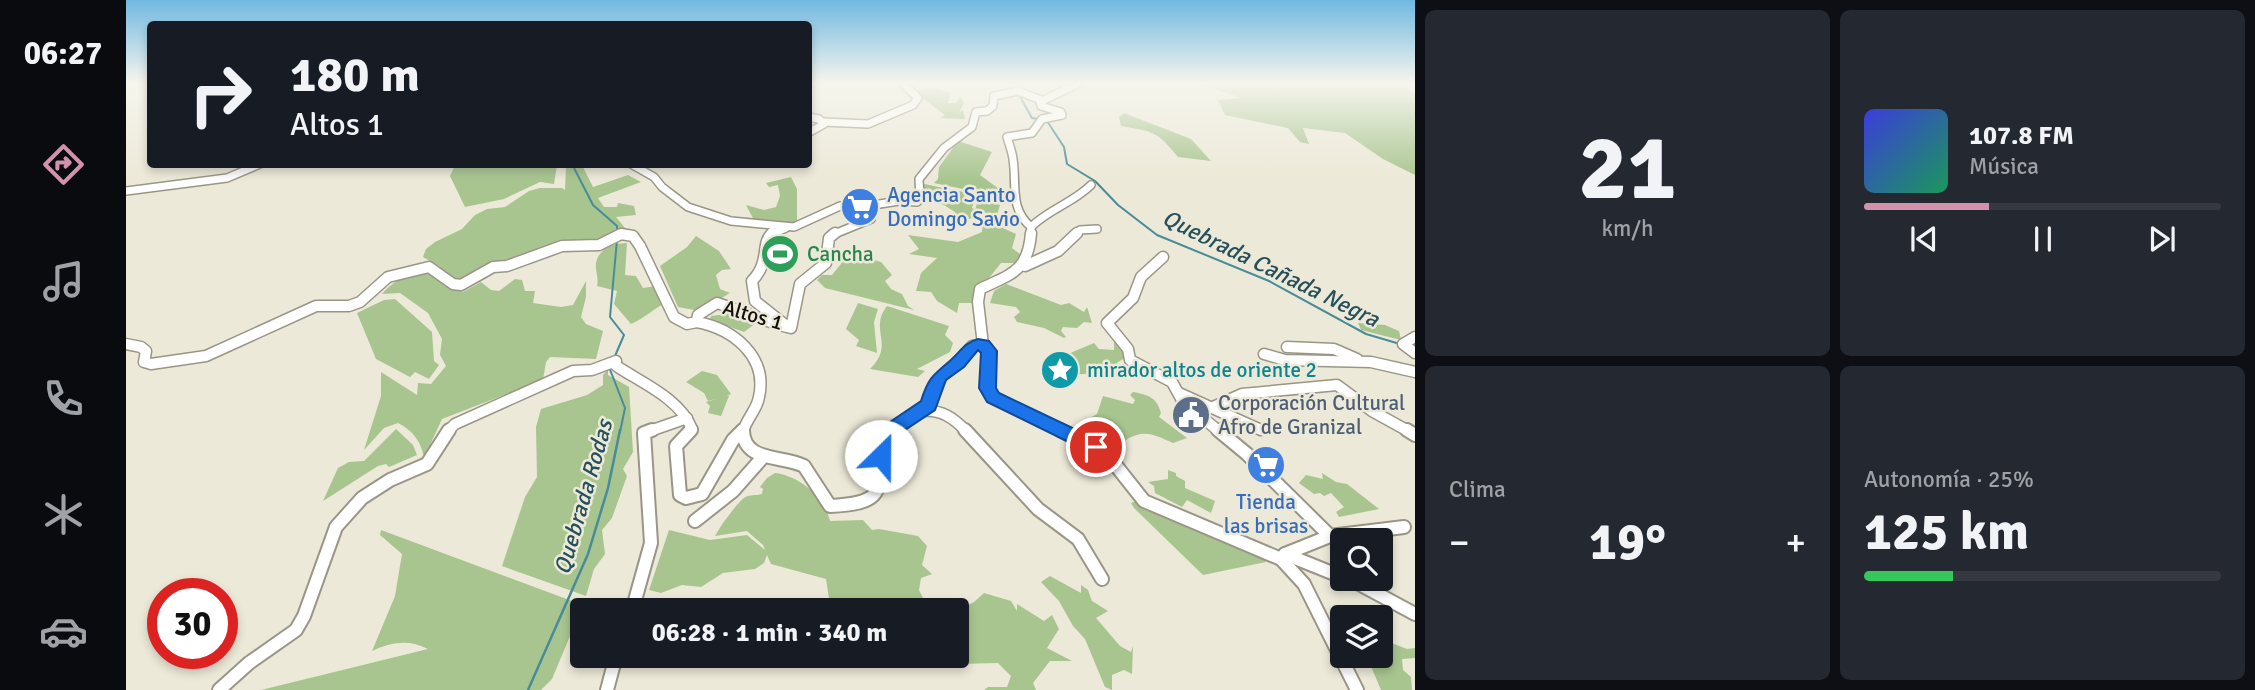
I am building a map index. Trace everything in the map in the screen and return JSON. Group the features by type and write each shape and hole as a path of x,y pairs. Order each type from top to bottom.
{"street":[{"path":"812,118 823,122 868,124 887,116"},
{"path":"790,328 755,301 752,281 765,262 766,237 788,227 805,224 840,206 917,202 920,199 919,179 932,168 935,158 951,139 972,127 975,116"},
{"path":"1031,227 1024,222 1015,205 1013,156 1007,137 1033,133 1040,127 1041,119 1053,116"},
{"path":"812,131 824,126 823,122"},
{"path":"126,191 160,184 206,184 235,177 252,168"},
{"path":"638,168 654,177 682,203 705,214 731,221 788,227"},
{"path":"1024,266 1028,256 1031,227 1051,208 1072,201 1091,185"},
{"name":"Altos 1","path":"687,418 692,429 676,446 680,495 686,498 702,494 760,397 757,376 748,350 735,334 697,322 698,315 718,303 747,313 762,322 790,328 799,285 829,261 832,234 841,229 866,224 871,219 867,206"},
{"path":"1097,229 1080,230 1058,251 980,289 978,295 984,332 983,345 989,351 987,388 993,397 1106,453 1144,500 1283,557 1330,573"},
{"path":"126,344 141,347 146,351 144,362 151,364 206,356 309,308 349,306 360,302 388,277 397,274 429,267 453,284 461,285 493,267 507,266 562,246 599,245 617,236 633,236 674,317 687,324 697,322"},
{"path":"1163,257 1142,277 1132,298 1107,323 1128,349 1130,360 1172,382 1177,393 1196,412 1247,454 1330,536 1283,557"},
{"path":"1415,337 1403,344 1415,353"},
{"path":"742,431 747,445 763,457 795,461 806,467 830,506 860,504 872,498 881,485 881,437 893,426 929,405 933,387 940,375 958,363 972,346 983,345"},
{"path":"1287,347 1334,349 1361,361"},
{"path":"1265,354 1285,360 1361,361 1415,372"},
{"path":"219,690 248,663 296,630 304,616 336,527 362,498 390,480 427,464 442,437 455,424 573,371 592,370 613,361 618,367 673,402 687,418 644,433 651,543 636,598"},
{"path":"1213,407 1225,398 1250,391 1290,392 1337,385 1372,411 1415,435"},
{"path":"1177,393 1261,430"},
{"path":"921,411 932,410 954,418 1038,509 1078,539 1102,579"},
{"path":"695,521 733,491 763,457"},
{"path":"1393,528 1404,527"},
{"path":"1283,557 1304,584 1357,690"},
{"path":"1376,591 1415,614"},
{"path":"607,690 613,668"}],"green space":[{"path":"964,116 965,119 940,118"},
{"path":"1132,116 1191,139 1211,161 1178,157 1154,134 1121,126 1119,117"},
{"path":"1231,116 1415,116 1415,175 1383,159 1345,133 1303,128 1309,144 1300,142 1288,128"},
{"path":"958,141 992,152 980,175 999,189 987,194 934,183 938,179 939,167"},
{"path":"453,168 557,168 554,184 540,182 504,199 465,207 450,176"},
{"path":"566,168 584,168 593,187 628,175 641,182 598,198 604,207 617,207 618,203 634,206 636,215 616,217 625,228 606,239 584,243 457,281 423,257 426,249 435,242 462,229 475,215 487,209 505,207 529,191 540,188 565,190"},
{"path":"791,177 797,189 797,223 755,222 746,205 764,210 776,207 780,196 778,185 769,187 766,183"},
{"path":"924,184 983,196 975,197 972,208 975,210 978,200 1000,205 997,215 977,211 980,214 965,221 954,217 955,212 936,200 940,196 939,192 924,189"},
{"path":"983,224 994,224 1016,234 1012,248 1024,257 1019,263 1001,263 989,278 977,284 972,303 959,303 957,313 937,301 931,292 916,291 921,273 937,258 909,254 919,249 908,235 958,242 982,232"},
{"path":"696,236 719,251 731,269 722,270 716,275 720,289 730,293 700,311 678,307 660,266 687,247"},
{"name":"Cancha","path":"774,239 794,242 787,269 766,266"},
{"path":"627,243 625,275 636,276 643,288 656,286 666,303 631,324 614,304 617,291 597,286 596,266 604,250 612,245"},
{"path":"853,249 860,249 867,258 881,262 892,275 885,281 891,289 902,294 908,306 914,310 825,288 817,280 822,275 832,275"},
{"path":"425,272 463,292 481,282 491,290 499,291 515,279 522,280 525,291 535,291 533,303 561,307 573,305 586,281 586,297 581,317 586,324 603,331 596,359 550,357 546,362 543,380 442,419 424,458 416,437 398,423 384,428 364,450 381,396 381,372 417,395 418,383 431,384 446,366 440,355 442,339 428,313 400,293 382,294 401,278"},
{"path":"1006,284 1061,305 1069,303 1084,312 1087,307 1092,323 1084,322 1077,328 1063,327 1061,331 1066,337 1064,338 1044,328 1017,322 1014,317 1020,312 1016,307 990,303 994,291"},
{"path":"395,299 432,332 434,361 439,365 429,379 415,372 410,377 376,359 357,313 384,300"},
{"path":"858,303 878,309 874,322 877,353 856,346 859,340 846,329"},
{"path":"887,306 949,326 945,335 953,343 950,352 917,369 925,371 918,377 870,369 881,352 880,322"},
{"path":"733,313 755,320 756,323 744,332 710,320 711,316"},
{"path":"1358,323 1385,325 1399,331 1401,340 1361,330"},
{"path":"1119,341 1124,348 1125,358 1104,376 1067,373 1055,363 1094,343 1099,349 1114,350 1114,342"},
{"path":"608,369 608,375 629,387 633,452 623,469 627,476 612,518 602,530 605,554 594,569 586,596 502,566 525,497 537,477 536,427 541,409 587,395 603,385 603,375"},
{"path":"702,371 717,375 731,394 727,396 721,416 708,413 710,406 706,402 720,398 708,401 704,393 686,382"},
{"path":"1133,392 1154,400 1161,413 1159,417 1187,438 1173,443 1150,434 1139,434 1126,440 1125,449 1113,456 1111,451 1115,443 1107,433 1087,426 1090,418 1097,414 1103,396 1133,404 1135,400 1130,395"},
{"path":"396,429 413,445 417,455 389,467 386,464 378,466 323,501 338,468 349,462 364,461"},
{"path":"1168,470 1185,481 1185,488 1215,501 1211,513 1187,500 1182,507 1155,493 1154,486 1148,482 1168,479"},
{"path":"775,473 802,483 817,496 830,521 863,520 872,530 918,536 927,546 922,565 932,574 921,578 919,590 923,598 829,598 826,579 771,564 767,555 764,563 755,569 723,573 701,587 682,585 661,593 649,590 669,530 710,540 747,535 765,550 747,531 715,536 744,498 762,494 763,489 760,487"},
{"path":"1322,473 1336,482 1347,484 1379,509 1339,517 1336,512 1344,507 1331,493 1324,496 1320,493 1314,494 1299,483 1306,475 1323,479"},
{"path":"1136,501 1255,550 1266,562 1203,575 1134,508 1131,503"},
{"path":"381,530 570,600 570,636 552,679 541,690 261,690 428,649 400,643 372,651 395,596 402,554 380,535"},
{"path":"1050,576 1081,593 1081,585 1088,590 1092,601 1108,611 1096,618 1120,646 1131,652 1133,646 1132,674 1124,670 1112,675 1112,690 1105,687 1085,639 1073,626 1059,601 1041,582"},
{"path":"984,593 1011,601 1017,611 1017,604 1044,621 1052,615 1059,629 1047,648 1072,661 1050,661 1033,683 1036,690 984,690 988,687 1007,687 1011,676 998,663 969,664 969,605"},
{"path":"1393,644 1407,649 1415,648 1415,658 1402,659 1403,670 1411,677 1412,690 1381,690 1372,668 1393,668"}],"waterway":[{"name":"Quebrada Cañada Negra","path":"1031,116 1038,119"},
{"name":"Quebrada Cañada Negra","path":"1047,121 1064,147 1067,164 1095,181 1118,205 1157,235 1269,281 1366,334 1400,344"},
{"name":"Quebrada Rodas","path":"574,168 593,205 617,226 617,231"},
{"name":"Quebrada Rodas","path":"615,356 624,335 610,317 617,240"},
{"name":"Quebrada Rodas","path":"609,367 625,408 620,432"},
{"name":"Quebrada Rodas","path":"528,690 588,554 608,488 620,430"}],"place":[{"name":"Agencia Santo Domingo Savio","path":"860,207"},
{"name":"Cancha","path":"780,254"},
{"name":"mirador altos de oriente 2","path":"1060,370"},
{"name":"Corporación Cultural Afro de Granizal","path":"1191,415"},
{"name":"Tienda las brisas","path":"1266,465"}],"route":[{"path":"881,456 881,437 893,426 929,405 933,387 940,375 958,363 972,346 978,344 989,351 987,388 993,397 1096,447"}]}
